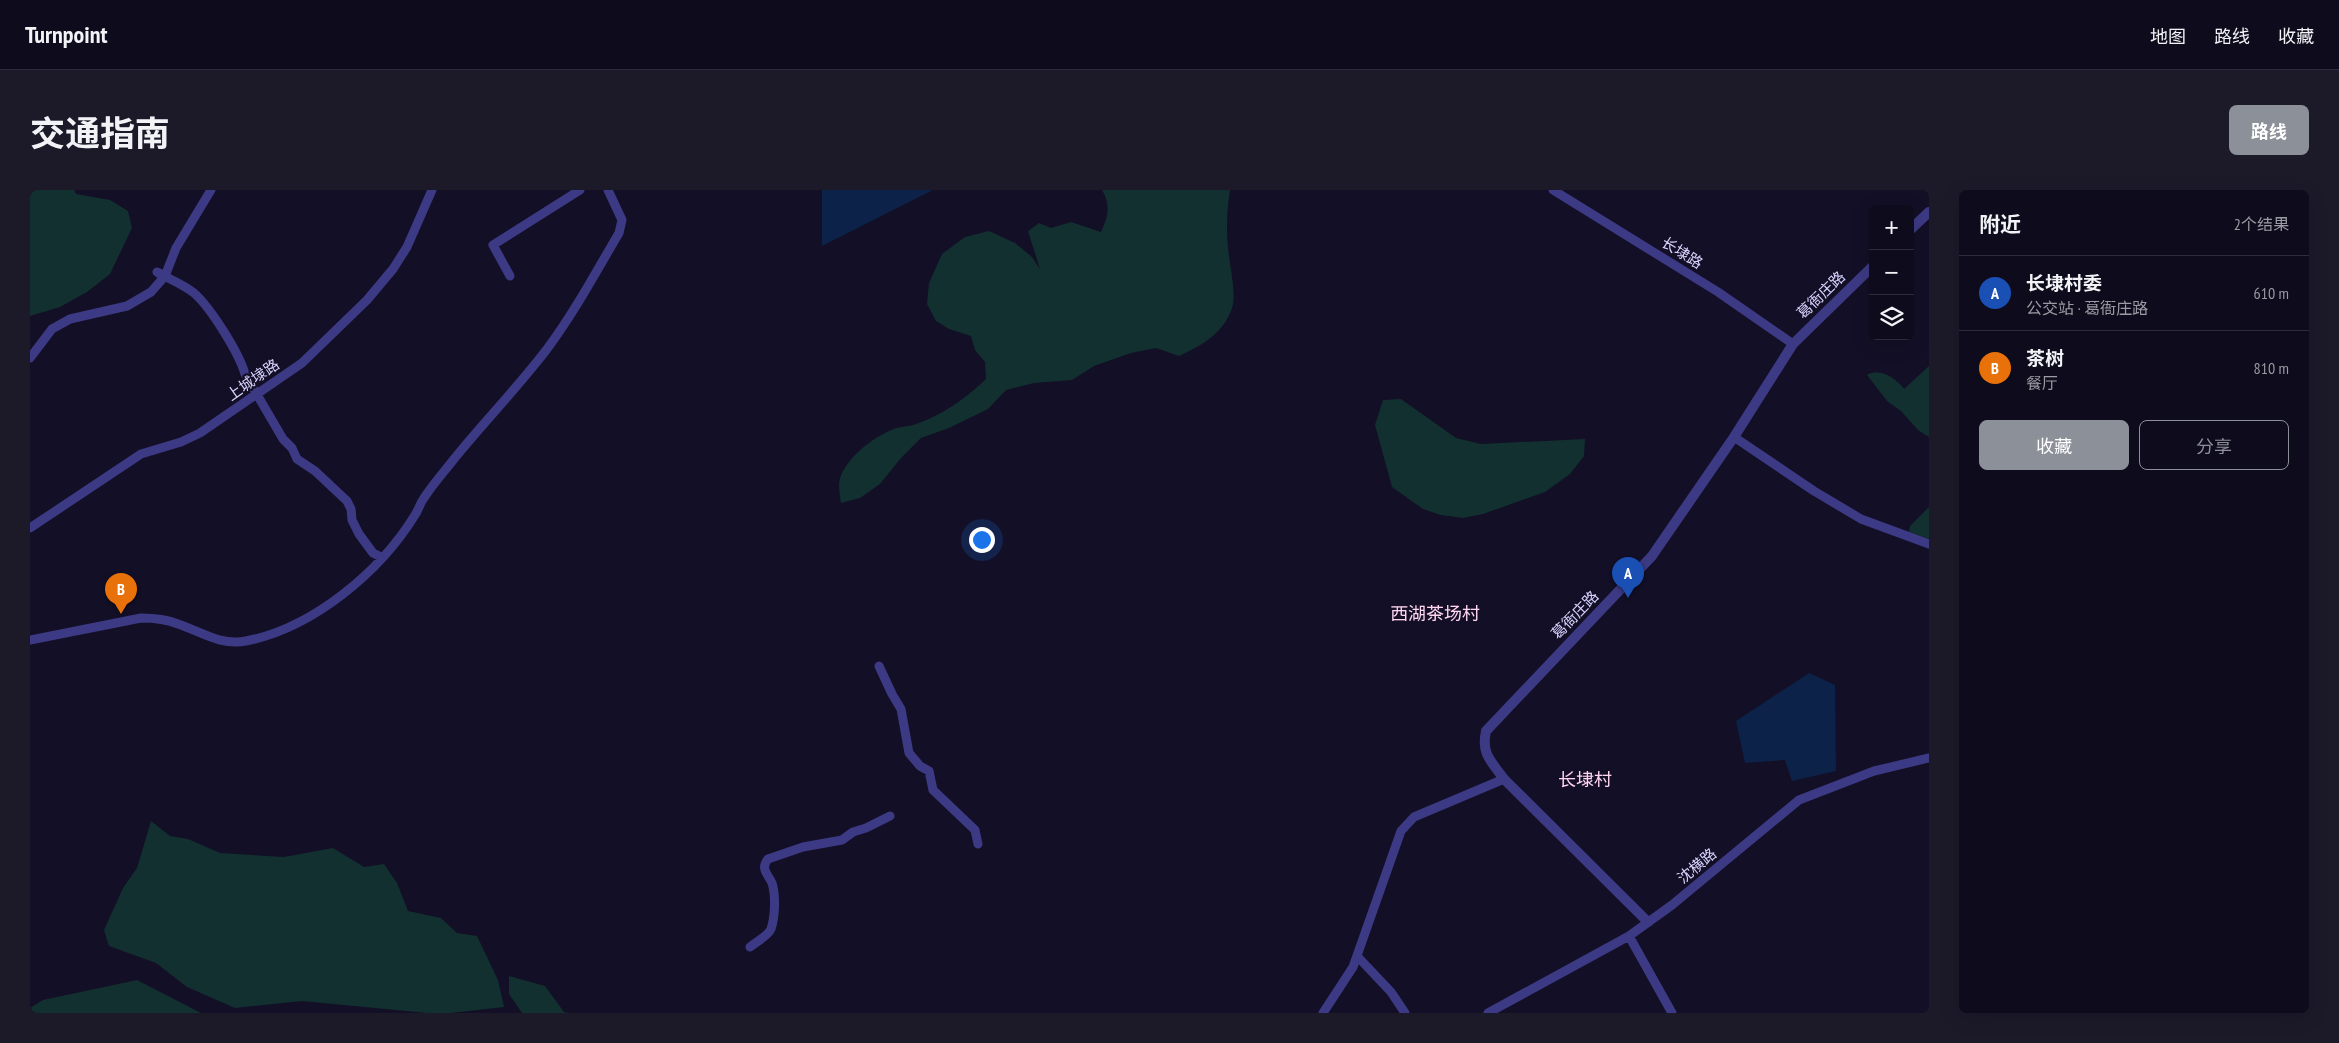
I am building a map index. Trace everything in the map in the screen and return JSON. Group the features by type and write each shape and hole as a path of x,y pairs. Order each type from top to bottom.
{"street":[{"path":"30,358 52,329 70,319 127,306 151,292 210,190"},
{"name":"上城埭路","path":"30,528 140,454 181,442 194,436 259,394 302,363 367,300 393,269 407,247 432,190"},
{"path":"510,276 493,245 580,190"},
{"path":"30,640 140,618 156,618 176,623 222,642 233,643 258,638 281,630 320,612 341,596 381,557 415,515 424,498 438,480 528,373 568,318 619,233 622,220 608,190"},
{"name":"长埭路","path":"1553,190 1718,292 1794,344"},
{"path":"1914,226 1929,212"},
{"name":"葛衙庄路","path":"1648,922 1504,778 1486,755 1484,743 1486,731 1652,556 1734,437 1794,344 1869,270"},
{"path":"161,274 194,294 220,325 242,364 245,374 259,394 283,438 292,448 297,458 315,471 347,501 351,509 352,520 363,539 372,553 381,557"},
{"path":"1734,437 1814,491 1861,519 1929,544"},
{"path":"879,666 901,709 909,753 920,766 929,772 933,790 975,830 978,844"},
{"name":"沈横路","path":"1488,1013 1629,936 1799,800 1874,771 1929,758"},
{"path":"1323,1013 1353,967 1402,831 1414,817 1434,806 1504,778"},
{"path":"750,947 770,930 775,909 772,883 765,872 765,863 768,859 803,847 842,840 853,832 890,816"},
{"path":"1629,936 1672,1013"},
{"path":"1357,956 1391,992 1405,1013"}],"green space":[{"path":"30,190 74,190 76,194 110,200 128,211 132,228 110,274 87,292 60,307 30,316"},
{"path":"1102,190 1230,190 1227,233 1233,302 1228,317 1218,332 1195,348 1179,356 1156,348 1131,353 1094,366 1072,380 1034,383 1006,390 988,409 949,428 921,438 901,458 880,484 860,498 841,503 839,484 841,475 852,458 868,443 886,432 911,426 945,411 986,379 985,362 975,350 971,336 949,329 936,321 927,304 929,283 942,254 965,237 989,231 1015,243 1032,257 1040,269 1028,231 1039,223 1051,228 1071,222 1101,232 1108,211 1107,201"},
{"path":"1929,366 1929,437 1918,430 1901,411 1887,401 1867,375 1877,372 1882,373 1897,381 1904,389"},
{"path":"1401,399 1456,438 1481,444 1585,439 1584,456 1570,474 1545,492 1483,514 1463,518 1441,515 1423,509 1392,487 1375,425 1383,400"},
{"path":"1929,507 1929,539 1909,532 1910,526"},
{"path":"151,821 170,836 188,839 220,853 284,857 333,848 364,867 384,864 397,883 408,911 441,918 457,933 477,936 498,980 504,1007 451,1013 427,1013 302,1001 235,1008 187,987 156,963 109,946 104,930 123,888 137,868"},
{"path":"509,976 545,986 564,1012 569,1013 522,1013 509,994"},
{"path":"137,980 201,1013 30,1013 30,1008 43,1000"}],"water":[{"path":"822,190 933,190 822,246"},
{"path":"1809,673 1835,685 1836,771 1792,781 1785,760 1745,763 1736,721"}],"place":[{"name":"长埭村委","path":"1628,598"},
{"name":"茶树","path":"121,614"}],"district":[{"name":"西湖茶场村","path":"1435,614"},
{"name":"长埭村","path":"1585,780"}]}
